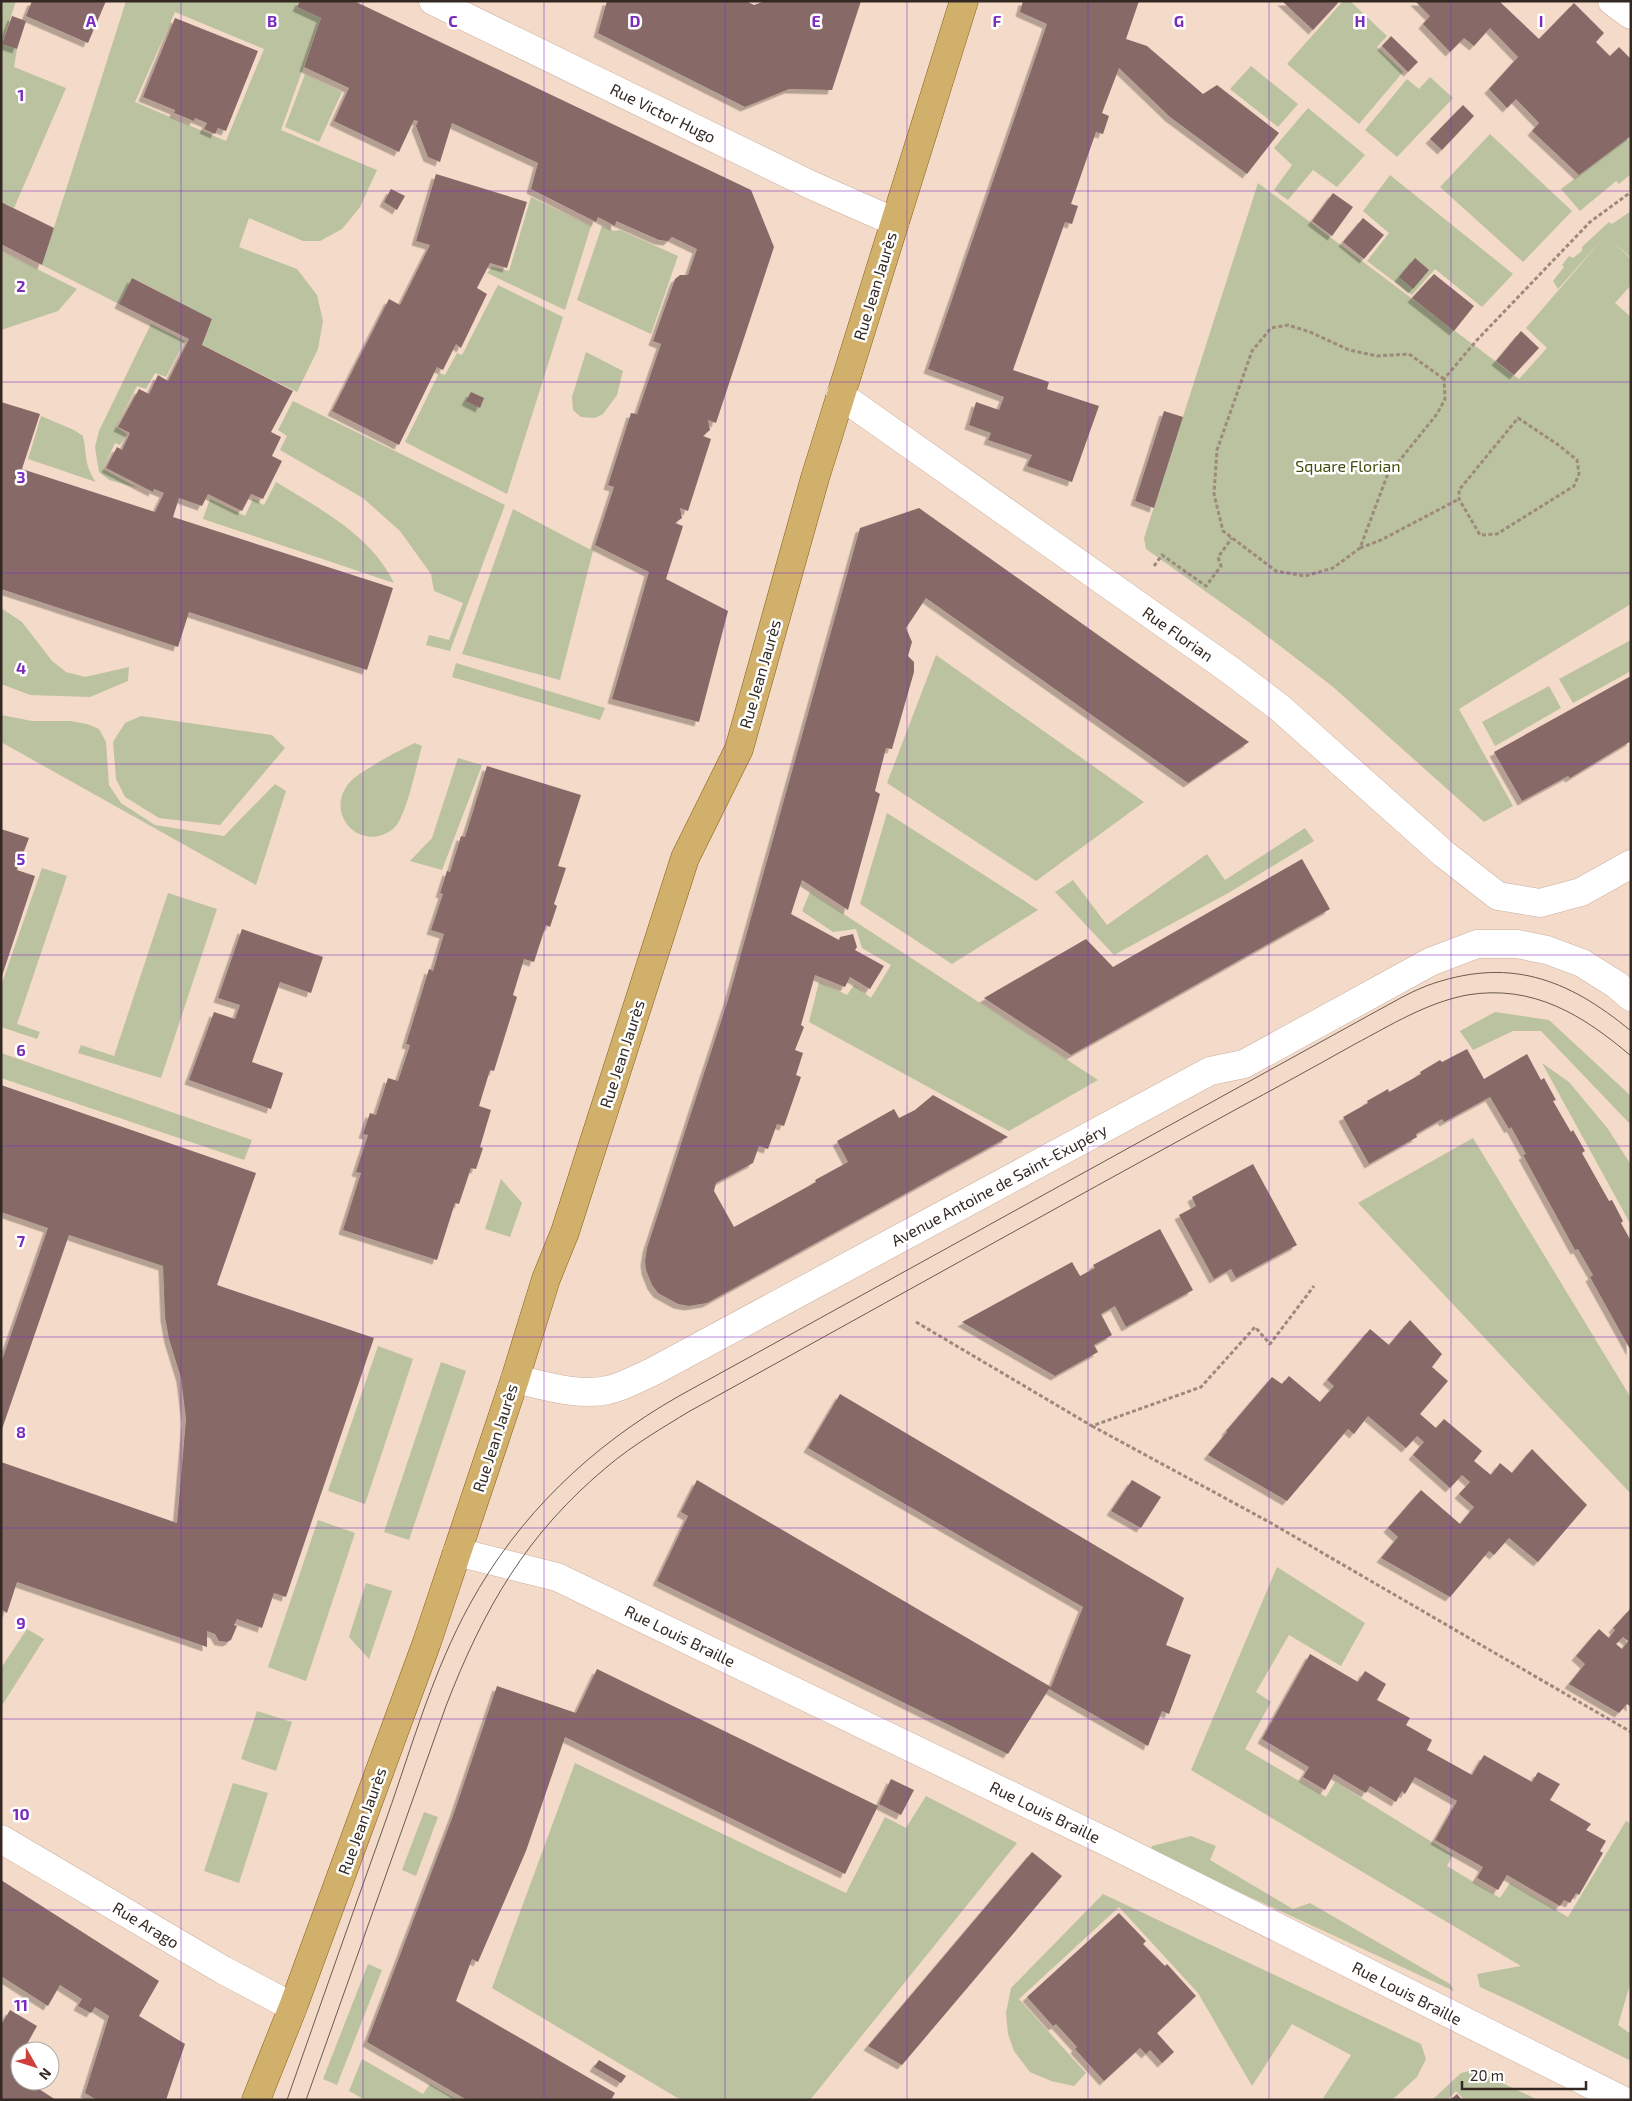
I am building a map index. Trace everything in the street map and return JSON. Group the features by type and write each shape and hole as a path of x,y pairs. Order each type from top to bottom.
{"main road":[{"name":"Rue Jean Jaurès","path":"256,2100 293,2007 409,1692 515,1379 546,1279 565,1232 685,858 739,749 815,478 964,1"}],"street":[{"name":"Rue Victor Hugo","path":"433,1 810,185 895,222"},
{"path":"1612,1 1631,15"},
{"name":"Rue Florian","path":"840,395 1230,670 1280,708 1444,854 1498,896 1540,903 1581,892 1631,864"},
{"name":"Avenue Antoine de Saint-Exupéry","path":"515,1379 572,1391 596,1392 610,1390 652,1372 1210,1072 1244,1064 1430,962 1477,944 1517,944 1546,950 1582,963 1617,985 1631,997"},
{"name":"Rue Louis Braille","path":"457,1552 557,1577 1107,1842 1622,2100"},
{"name":"Rue Arago","path":"1,1839 214,1965 293,2007"}],"path":[{"path":"1360,548 1387,476 1437,414 1445,399 1444,378 1477,340 1590,222 1631,192"},
{"path":"1444,378 1408,354 1377,356 1349,350 1310,332 1288,325 1271,328 1252,350 1217,450 1214,494 1223,531 1276,572 1305,576 1333,568 1360,548 1381,540 1460,499"},
{"path":"1518,418 1577,460 1579,474 1574,486 1497,534 1480,535 1460,499 1459,490 1518,418"},
{"path":"1154,566 1162,555 1206,586 1221,566 1218,557 1232,538"},
{"path":"1092,1426 1201,1387 1255,1327 1270,1344 1314,1286"},
{"path":"916,1322 1092,1426 1272,1523 1631,1732"}],"green space":[{"path":"1,1 16,1 2,44 17,49 14,67 66,88 14,208 1,202"},
{"path":"126,1 300,1 297,7 321,18 281,130 377,170 360,207 342,229 320,241 303,241 249,218 239,247 297,269 317,295 323,321 318,349 297,392 202,345 212,319 132,278 119,304 42,265","holes":["175,12 264,49 226,141 135,102"]},
{"path":"1343,1 1350,1 1387,36 1377,47 1403,72 1359,124 1287,64"},
{"path":"1251,66 1298,104 1278,127 1230,89"},
{"path":"305,74 342,92 319,142 285,127"},
{"path":"1430,77 1453,98 1397,157 1365,130 1407,79 1419,89"},
{"path":"1308,108 1365,155 1337,187 1313,170 1288,200 1274,190 1292,165 1274,148"},
{"path":"1490,134 1572,211 1523,262 1440,187"},
{"path":"1631,136 1631,174 1619,184 1616,181 1580,211 1561,189"},
{"path":"1390,175 1513,274 1482,307 1435,269 1412,295 1367,261 1389,233 1363,211"},
{"name":"Square Florian","path":"1258,183 1519,379 1547,348 1526,328 1606,235 1558,289 1553,281 1564,267 1562,265 1569,256 1573,258 1582,251 1582,247 1609,222 1612,224 1631,211 1631,258 1609,238 1631,259 1631,285 1615,303 1631,317 1631,604 1459,709 1513,806 1484,822 1332,686 1250,623 1146,549 1144,538"},
{"path":"531,197 591,226 565,310 487,273 492,267 509,271"},
{"path":"602,226 614,231 620,230 678,256 651,334 577,300"},
{"path":"1,251 77,289 58,311 1,330"},
{"path":"498,285 563,317 507,494 405,442 439,373 445,375 457,353 462,355"},
{"path":"151,324 185,341 166,377 155,373 146,389 137,386 116,427 127,434 120,445 115,443 103,469 138,488 109,480 99,472 95,447 99,431"},
{"path":"586,352 623,371 617,395 603,414 595,418 581,417 573,410 572,397"},
{"path":"293,401 505,505 450,651 426,645 429,635 449,640 463,603 434,591 431,574 400,531 363,498 280,450 287,436 278,430"},
{"path":"41,416 74,430 83,436 88,465 96,482 28,459"},
{"path":"276,482 327,513 358,537 384,566 394,583 203,519 210,499 245,516 253,499 264,505"},
{"path":"513,509 593,551 560,680 462,654"},
{"path":"1,608 22,622 52,661 66,672 85,677 129,667 128,681 90,697 30,695 1,684"},
{"path":"1631,640 1631,671 1573,703 1559,679"},
{"path":"936,655 1144,802 1036,881 887,783"},
{"path":"456,663 605,708 600,720 452,677"},
{"path":"1549,686 1561,708 1495,746 1482,722"},
{"path":"1,715 32,721 70,721 87,724 99,729 106,742 109,785 121,803 155,825 224,836 275,784 286,791 256,885 1,742"},
{"path":"141,716 272,735 285,748 220,825 159,818 125,797 116,779 113,742 125,723"},
{"path":"415,743 422,746 407,802 398,822 394,828 382,835 370,837 359,834 343,818 341,806 343,794 350,782 370,767"},
{"path":"458,758 482,765 442,870 410,861 432,838"},
{"path":"887,813 1038,910 952,964 860,904"},
{"path":"1305,828 1314,841 1230,892 1114,955 1055,892 1073,880 1107,925 1207,854 1225,880"},
{"path":"42,868 67,876 17,1024 40,1032 37,1039 1,1027 1,986"},
{"path":"810,892 1098,1080 1009,1131 809,1022 819,982 847,995 854,985 871,998 891,965 862,948 856,929 833,932 802,911"},
{"path":"168,893 217,909 161,1078 78,1053 81,1045 114,1056"},
{"path":"1495,1012 1549,1020 1631,1096 1631,1125 1541,1031 1513,1031 1473,1050 1460,1031"},
{"path":"1,1053 252,1140 244,1160 1,1078"},
{"path":"1542,1063 1569,1082 1608,1129 1631,1165 1631,1225"},
{"path":"1473,1138 1631,1398 1631,1494 1358,1203"},
{"path":"501,1179 522,1203 510,1237 485,1229"},
{"path":"378,1346 413,1359 365,1504 328,1491"},
{"path":"441,1362 466,1371 409,1540 384,1532"},
{"path":"318,1520 355,1533 306,1681 268,1667"},
{"path":"1277,1567 1365,1623 1341,1666 1289,1635 1256,1692 1271,1702 1245,1749 1326,1797 1335,1782 1453,1855 1447,1866 1500,1898 1510,1883 1568,1917 1626,1821 1631,1824 1631,1981 1618,2025 1631,2034 1631,2061 1480,1987 1477,1974 1521,1966 1191,1770"},
{"path":"366,1583 392,1591 369,1659 349,1637"},
{"path":"27,1629 44,1639 1,1707 1,1668"},
{"path":"257,1711 292,1722 276,1771 241,1759"},
{"path":"575,1763 846,1893 885,1817 906,1828 926,1796 1017,1843 810,2100 681,2100 492,1988"},
{"path":"233,1783 268,1793 239,1883 204,1871"},
{"path":"424,1812 438,1817 416,1876 402,1870"},
{"path":"1191,1836 1216,1846 1210,1860 1293,1909 1310,1903 1450,1984 1454,1991 1150,1851 1152,1846"},
{"path":"1103,1894 1421,2044 1426,2059 1417,2077 1392,2100 1322,2100 1351,2055 1292,2024 1252,2086 1198,1993 1119,1907 1019,1999 1086,2073 1074,2086 1051,2081 1030,2072 1014,2051 1008,2034 1006,2013 1011,1988"},
{"path":"368,1964 382,1970 337,2085 323,2079"},
{"path":"362,2059 423,2094 430,2084 457,2100 365,2100 349,2091"},
{"path":"1475,2070 1538,2100 1464,2100 1456,2091 1447,2100 1432,2100 1461,2073"}],"building":[{"path":"32,1 106,1 88,43 26,16"},
{"path":"300,1 354,1 751,190 774,247 716,423 708,420 710,430 703,436 711,439 688,511 680,508 682,518 675,523 683,526 666,579 728,611 699,722 612,699 649,572 595,545 614,487 608,485 631,413 637,414 661,344 653,341 675,279 680,275 688,275 697,249 672,237 668,241 659,240 616,221 615,226 598,217 596,222 531,189 538,163 452,123 440,162 428,157 416,126 418,121 414,120 399,152 334,121 349,88 304,67 321,18 297,7"},
{"path":"607,1 746,1 754,5 765,1 861,1 832,90 789,89 745,107 598,33"},
{"path":"1023,1 1139,1 1126,39 1147,46 1203,94 1217,85 1279,133 1247,174 1170,117 1119,68 1102,113 1109,116 1103,134 1096,132 1071,204 1078,206 1072,224 1065,222 1013,370 1049,382 1047,389 1099,406 1072,482 1027,466 1032,455 988,440 991,433 969,425 976,402 999,410 1004,397 928,369 1047,24 1020,12"},
{"path":"1282,1 1336,1 1338,3 1313,30"},
{"path":"1415,1 1499,1 1539,39 1574,3 1604,33 1596,42 1610,56 1619,47 1631,59 1631,136 1579,175 1532,131 1539,123 1516,99 1507,108 1489,89 1518,57 1490,28 1474,46 1464,38 1450,52 1423,24 1430,16"},
{"path":"12,16 26,21 17,49 2,44"},
{"path":"175,18 258,51 226,131 218,128 215,134 204,129 207,123 195,118 194,121 174,113 175,110 143,97"},
{"path":"1391,36 1418,62 1408,72 1382,46"},
{"path":"1463,105 1474,116 1442,150 1430,139"},
{"path":"436,174 527,202 507,268 490,263 477,288 487,294 461,348 456,344 443,370 437,367 399,445 332,411 389,299 400,305 430,245 416,241"},
{"path":"391,189 405,196 397,210 384,202"},
{"path":"1333,193 1353,207 1332,236 1312,221"},
{"path":"1,202 54,228 42,265 1,244"},
{"path":"1363,218 1384,235 1364,259 1343,242"},
{"path":"1415,258 1429,270 1413,289 1399,277"},
{"path":"1434,274 1474,306 1454,331 1412,298"},
{"path":"132,278 212,319 202,345 293,391 271,432 281,437 272,456 282,461 263,499 251,494 242,511 208,494 202,506 179,498 173,517 393,588 367,670 189,612 178,647 1,589 1,402 40,414 22,469 155,512 164,493 154,489 153,492 106,468 117,447 122,450 130,433 118,427 139,389 149,394 158,375 168,381 189,339 119,304"},
{"path":"1521,331 1539,348 1514,375 1496,361"},
{"path":"471,392 484,398 480,408 466,401"},
{"path":"1164,411 1183,417 1154,508 1135,501"},
{"path":"919,508 1249,742 1188,783 926,598 906,628 912,642 908,656 914,662 914,672 892,749 886,748 875,791 880,794 848,910 802,880 791,914 839,940 840,937 853,934 857,947 855,950 884,966 870,989 850,977 845,987 815,975 801,1025 804,1027 795,1050 803,1053 796,1075 801,1077 784,1126 777,1124 768,1149 759,1146 753,1163 716,1183 714,1191 734,1227 816,1182 815,1180 848,1162 837,1141 894,1109 899,1118 915,1110 933,1095 1008,1137 707,1303 689,1306 678,1304 658,1293 652,1285 646,1270 647,1248 728,1000 860,528"},
{"path":"1631,676 1631,741 1570,778 1568,776 1522,801 1494,752"},
{"path":"487,766 581,795 558,866 566,868 554,904 557,906 550,927 546,925 534,962 524,959 513,995 517,997 494,1071 490,1070 479,1106 491,1110 480,1147 483,1148 476,1169 471,1168 459,1204 455,1203 437,1260 343,1230 361,1173 356,1172 368,1135 363,1134 370,1113 376,1115 388,1078 398,1081 410,1045 406,1044 429,969 433,971 444,934 431,930 443,894 440,893 447,871 450,872 461,836 465,837"},
{"path":"1,829 29,838 17,870 35,876 2,976"},
{"path":"1302,859 1330,909 1071,1055 984,998 1086,939 1113,967"},
{"path":"242,929 323,957 311,993 280,982 252,1062 283,1073 271,1109 189,1080 214,1012 235,1019 240,1005 218,998"},
{"path":"1467,1049 1484,1079 1527,1054 1541,1080 1544,1078 1556,1100 1553,1101 1571,1132 1573,1130 1585,1151 1582,1153 1609,1201 1612,1200 1623,1221 1621,1223 1631,1241 1631,1351 1590,1277 1593,1275 1578,1249 1575,1250 1523,1155 1526,1154 1511,1127 1509,1129 1490,1097 1444,1122 1442,1119 1416,1134 1417,1137 1369,1164 1343,1117 1388,1089 1389,1092 1421,1074 1420,1072 1440,1060 1442,1062"},
{"path":"1,1085 256,1173 217,1285 374,1338 286,1597 274,1593 262,1628 237,1619 234,1625 237,1626 231,1640 227,1642 219,1641 215,1634 207,1631 207,1647 17,1582 7,1613 1,1609 1,1462 177,1523 186,1419 181,1378 169,1339 165,1317 163,1266 69,1235 1,1432 1,1363 48,1228 1,1212"},
{"path":"1253,1164 1297,1245 1236,1278 1231,1269 1214,1279 1179,1215 1196,1206 1192,1197"},
{"path":"1160,1229 1193,1290 1126,1327 1115,1306 1101,1314 1112,1335 1094,1345 1098,1352 1055,1376 962,1322 1072,1262 1080,1276 1095,1268 1093,1265"},
{"path":"1410,1320 1442,1354 1432,1367 1448,1381 1420,1414 1436,1428 1444,1419 1482,1451 1474,1461 1491,1475 1500,1463 1512,1473 1532,1449 1587,1505 1538,1562 1509,1538 1494,1555 1489,1551 1450,1597 1381,1558 1398,1537 1388,1528 1421,1490 1460,1524 1474,1507 1459,1494 1470,1482 1462,1475 1450,1488 1413,1455 1424,1442 1417,1436 1406,1448 1368,1416 1354,1434 1348,1429 1287,1501 1208,1455 1272,1377 1282,1384 1289,1376 1320,1402 1334,1386 1327,1380 1370,1329 1389,1345"},
{"path":"840,1394 1184,1598 1166,1645 1191,1655 1169,1714 1162,1711 1148,1746 1049,1689 1008,1754 657,1581 688,1516 681,1512 697,1480 1051,1687 1083,1607 808,1448"},
{"path":"1132,1480 1161,1497 1141,1528 1111,1511"},
{"path":"1631,1608 1631,1707 1627,1704 1619,1713 1569,1684 1585,1664 1576,1656 1599,1629 1609,1638 1615,1630 1613,1628","holes":["1623,1637 1628,1641 1622,1649 1616,1644"]},
{"path":"1310,1654 1358,1682 1365,1671 1386,1684 1377,1700 1410,1718 1406,1725 1432,1740 1427,1750 1472,1775 1484,1755 1532,1782 1538,1772 1560,1784 1550,1800 1591,1824 1586,1830 1606,1841 1600,1851 1603,1853 1579,1895 1576,1893 1570,1903 1564,1900 1560,1906 1507,1875 1498,1890 1477,1878 1483,1867 1435,1840 1457,1801 1415,1777 1405,1794 1402,1791 1396,1802 1370,1786 1366,1793 1334,1774 1325,1790 1303,1777 1309,1767 1262,1739"},
{"path":"597,1669 878,1806 845,1874 565,1737 526,1851 478,1962 472,1959 456,2001 615,2093 611,2100 467,2100 367,2042 454,1813 497,1686 576,1713"},
{"path":"891,1779 914,1790 901,1815 879,1804"},
{"path":"1032,1852 1062,1876 902,2065 868,2046"},
{"path":"1,1880 159,1981 139,2016 185,2044 166,2100 97,2100 85,2093 109,2016 95,2007 91,2013 78,2006 82,1999 60,1985 48,2006 1,1976"},
{"path":"1119,1913 1146,1941 1143,1944 1165,1966 1167,1964 1196,1996 1157,2033 1174,2052 1162,2063 1150,2050 1146,2054 1140,2048 1104,2081 1075,2049 1077,2047 1056,2024 1053,2026 1027,1997"},
{"path":"10,2010 37,2026 29,2041 10,2041 10,2091 42,2091 56,2100 1,2100 1,2025"},
{"path":"599,2060 626,2076 621,2083 594,2067"},
{"path":"1457,2094 1462,2100 1450,2100"}],"tram line":[{"path":"287,2100 424,1709 457,1629 489,1572 534,1513 560,1486 616,1437 679,1396 1375,1012 1426,986 1456,977 1484,973 1510,973 1535,977 1584,997 1631,1031"},
{"path":"306,2100 446,1706 476,1637 492,1605 511,1575 553,1518 618,1458 690,1411 1355,1044 1409,1015 1437,1003 1467,995 1491,993 1514,994 1535,999 1556,1006 1575,1016 1613,1041 1631,1056"}]}
